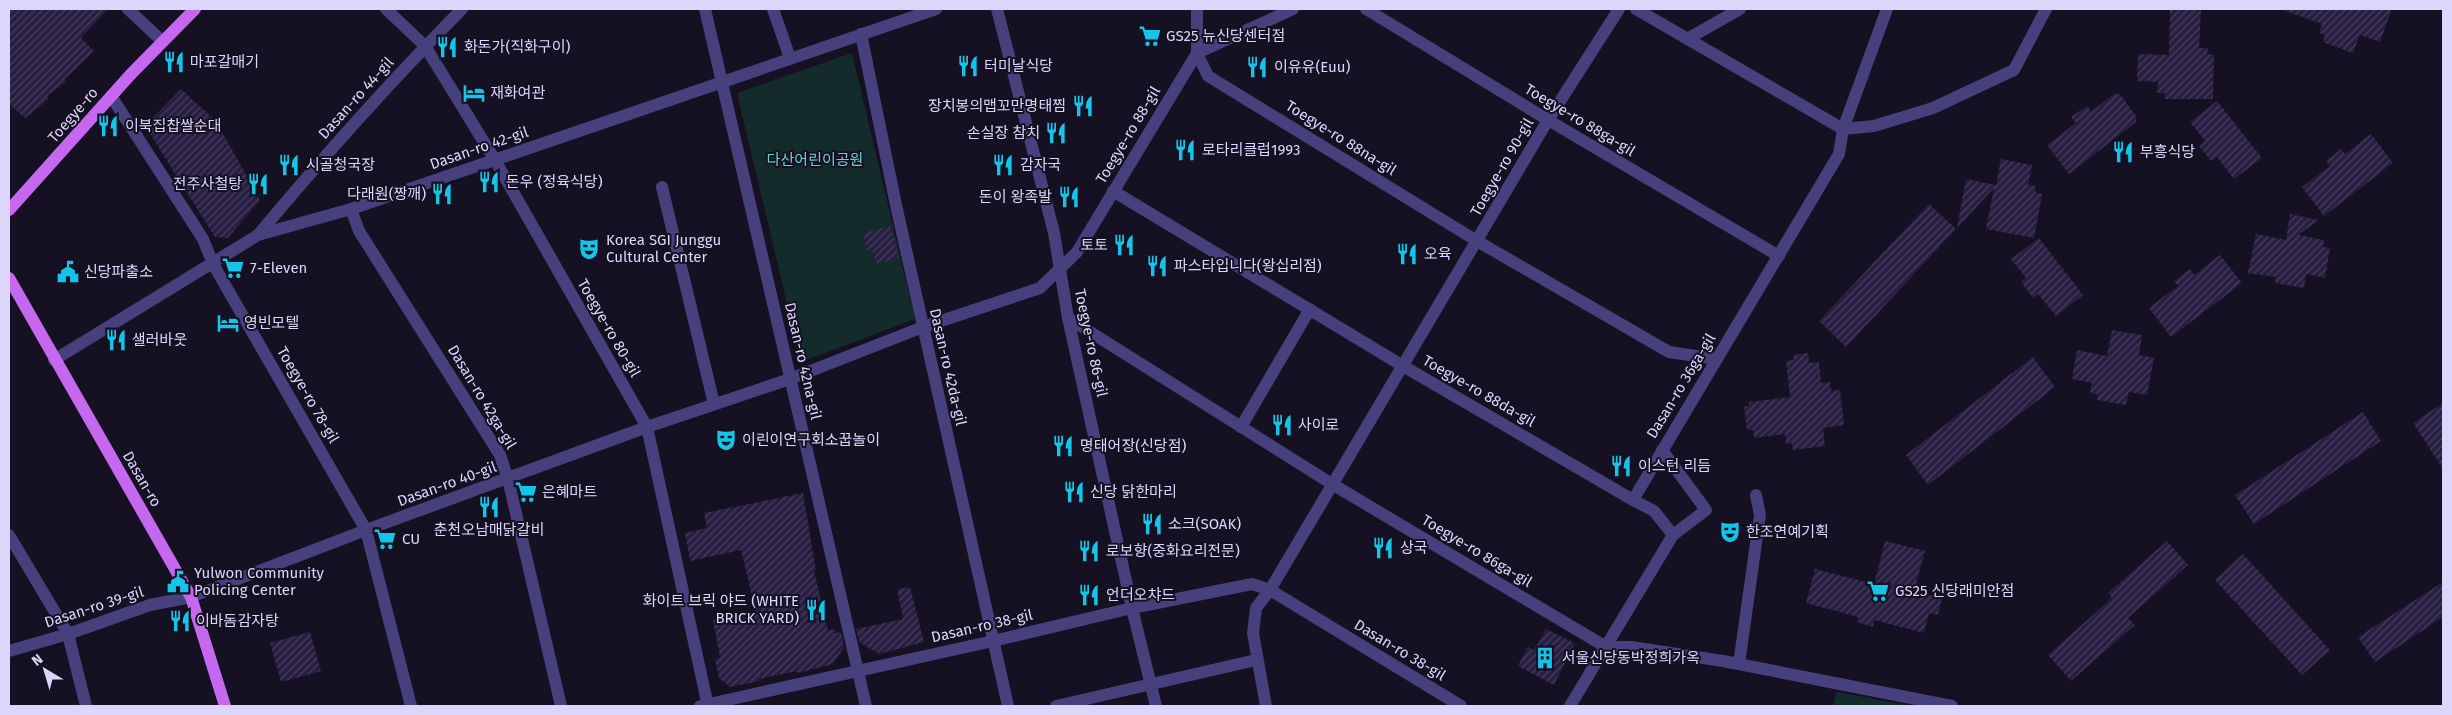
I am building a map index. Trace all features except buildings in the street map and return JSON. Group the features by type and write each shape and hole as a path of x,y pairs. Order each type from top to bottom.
{"main road":[{"name":"Toegye-ro","path":"9,210 111,96 162,41 195,9"},
{"name":"Dasan-ro","path":"9,278 54,360 191,597 225,706"}],"street":[{"path":"128,9 162,41"},
{"name":"Toegye-ro 80-gil","path":"386,9 426,46 495,160 647,427 705,706"},
{"name":"Dasan-ro 44-gil","path":"258,235 308,174 462,9"},
{"name":"Dasan-ro 42na-gil","path":"705,9 866,706"},
{"path":"773,9 790,58"},
{"name":"Dasan-ro 42-gil","path":"54,360 214,264 258,235 351,209 936,9"},
{"name":"Toegye-ro 86-gil","path":"997,9 1054,233 1068,318 1132,608 1156,706"},
{"path":"1197,9 1197,53 1293,9"},
{"name":"Toegye-ro 88ga-gil","path":"1366,9 1548,120 1779,256"},
{"name":"Toegye-ro 90-gil","path":"1477,241 1548,120 1619,9"},
{"path":"1636,9 1843,128 1874,126 1933,108 2014,70 2046,9"},
{"path":"1688,38 1740,9"},
{"path":"1843,128 1888,9"},
{"name":"Dasan-ro 42da-gil","path":"861,34 923,327 1008,706"},
{"name":"Toegye-ro 88-gil","path":"1060,270 1077,252 1197,53"},
{"name":"Toegye-ro 88na-gil","path":"1197,53 1208,76 1477,241 1669,352 1716,359"},
{"name":"Toegye-ro 78-gil","path":"111,96 203,239 214,264 366,530 411,706"},
{"name":"Dasan-ro 36ga-gil","path":"1633,500 1840,154 1843,128"},
{"path":"662,187 714,404"},
{"name":"Toegye-ro 88da-gil","path":"1113,190 1403,366 1633,500"},
{"name":"Dasan-ro 42ga-gil","path":"351,209 359,230 500,455 508,479 561,706"},
{"path":"1266,706 1252,633 1256,608 1270,590 1477,241"},
{"name":"Dasan-ro 40-gil","path":"191,597 366,530 647,427 790,379 923,327 1040,288 1060,270"},
{"path":"1241,427 1310,309"},
{"name":"Toegye-ro 86ga-gil","path":"1068,318 1332,484 1606,647"},
{"path":"1570,706 1673,535 1706,510 1662,450"},
{"path":"1739,664 1760,515 1756,495"},
{"path":"1633,500 1654,511 1673,535"},
{"path":"9,535 68,634 86,706"},
{"name":"Dasan-ro 38-gil","path":"705,706 1132,608 1252,584 1270,590 1462,706"},
{"name":"Dasan-ro 39-gil","path":"9,652 68,634 150,605 191,597"},
{"path":"1606,647 1631,647 1739,664 1952,706"},
{"path":"1056,706 1079,704 1150,684 1256,660"}],"green space":[{"name":"다산어린이공원","path":"852,53 915,319 801,362 737,93"},
{"path":"1837,692 1912,706 1833,706"}],"place":[{"name":"GS25 뉴신당센터점","path":"1150,36"},
{"name":"화돈가(직화구이)","path":"447,47"},
{"name":"마포갈매기","path":"174,62"},
{"name":"터미날식당","path":"968,66"},
{"name":"이유유(Euu)","path":"1257,67"},
{"name":"재화여관","path":"474,93"},
{"name":"장치봉의맵꼬만명태찜","path":"1083,106"},
{"name":"이북집찹쌀순대","path":"108,126"},
{"name":"손실장 참치","path":"1056,133"},
{"name":"로타리클럽1993","path":"1185,150"},
{"name":"부흥식당","path":"2123,152"},
{"name":"시골청국장","path":"289,165"},
{"name":"감자국","path":"1003,165"},
{"name":"돈우 (정육식당)","path":"489,182"},
{"name":"전주사철탕","path":"258,184"},
{"name":"다래원(짱깨)","path":"442,194"},
{"name":"돈이 왕족발","path":"1069,197"},
{"name":"토토","path":"1124,245"},
{"name":"Korea SGI Junggu Cultural Center","path":"589,249"},
{"name":"오육","path":"1407,254"},
{"name":"파스타입니다(왕십리점)","path":"1157,266"},
{"name":"7-Eleven","path":"233,268"},
{"name":"신당파출소","path":"68,272"},
{"name":"영빈모텔","path":"228,323"},
{"name":"샐러바웃","path":"116,340"},
{"name":"사이로","path":"1282,425"},
{"name":"이린이연구회소꿉놀이","path":"726,440"},
{"name":"명태어장(신당점)","path":"1063,446"},
{"name":"이스턴 리듬","path":"1621,466"},
{"name":"은혜마트","path":"526,492"},
{"name":"신당 닭한마리","path":"1074,492"},
{"name":"춘천오남매닭갈비","path":"489,507"},
{"name":"소크(SOAK)","path":"1152,524"},
{"name":"한조연예기획","path":"1730,532"},
{"name":"CU","path":"385,539"},
{"name":"상국","path":"1383,548"},
{"name":"로보향(중화요리전문)","path":"1089,551"},
{"name":"Yulwon Community Policing Center","path":"178,582"},
{"name":"GS25 신당래미안점","path":"1878,591"},
{"name":"언더오챠드","path":"1089,595"},
{"name":"화이트 브릭 야드 (WHITE BRICK YARD)","path":"816,610"},
{"name":"이바돔감자탕","path":"180,621"},
{"name":"서울신당동박정희가옥","path":"1545,658"}]}
